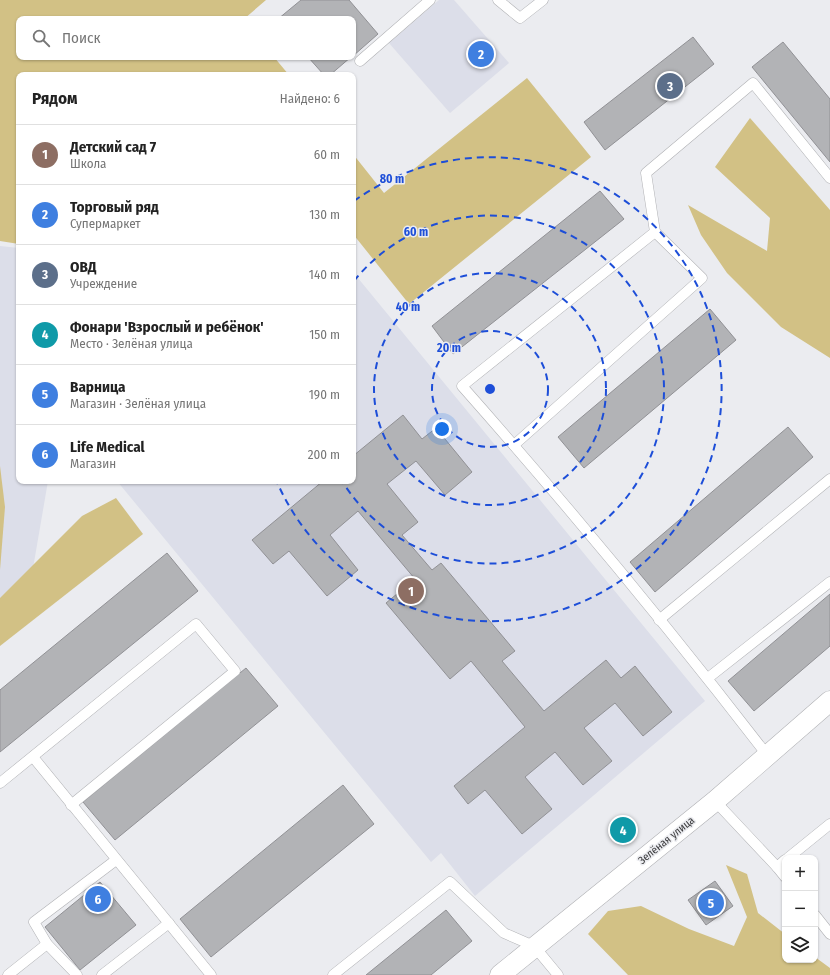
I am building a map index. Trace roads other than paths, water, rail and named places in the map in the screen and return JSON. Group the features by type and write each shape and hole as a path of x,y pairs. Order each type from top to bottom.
{"street":[{"name":"Зелёная улица","path":"500,975 715,801 830,701"}],"lane":[{"path":"360,61 430,0"},
{"path":"498,0 520,18 543,0"},
{"path":"514,446 702,278 654,232 646,173 754,83 830,178"},
{"path":"654,232 462,386 708,678 767,755"},
{"path":"659,620 830,479"},
{"path":"708,678 830,582"},
{"path":"0,783 196,624 235,672 71,805"},
{"path":"33,757 211,975"},
{"path":"715,801 781,864"},
{"path":"792,855 830,824"},
{"path":"77,975 47,944 34,922 116,860"},
{"path":"333,975 450,882 504,933 534,946 558,975"},
{"path":"818,919 830,934"},
{"path":"102,975 169,923"},
{"path":"8,975 47,944"}],"place":[{"name":"Торговый ряд","path":"481,54"},
{"name":"ОВД","path":"670,86"},
{"name":"Детский сад 7","path":"411,591"},
{"name":"Фонари 'Взрослый и ребёнок'","path":"623,830"},
{"name":"Life Medical","path":"98,899"},
{"name":"Варница","path":"711,903"}]}
